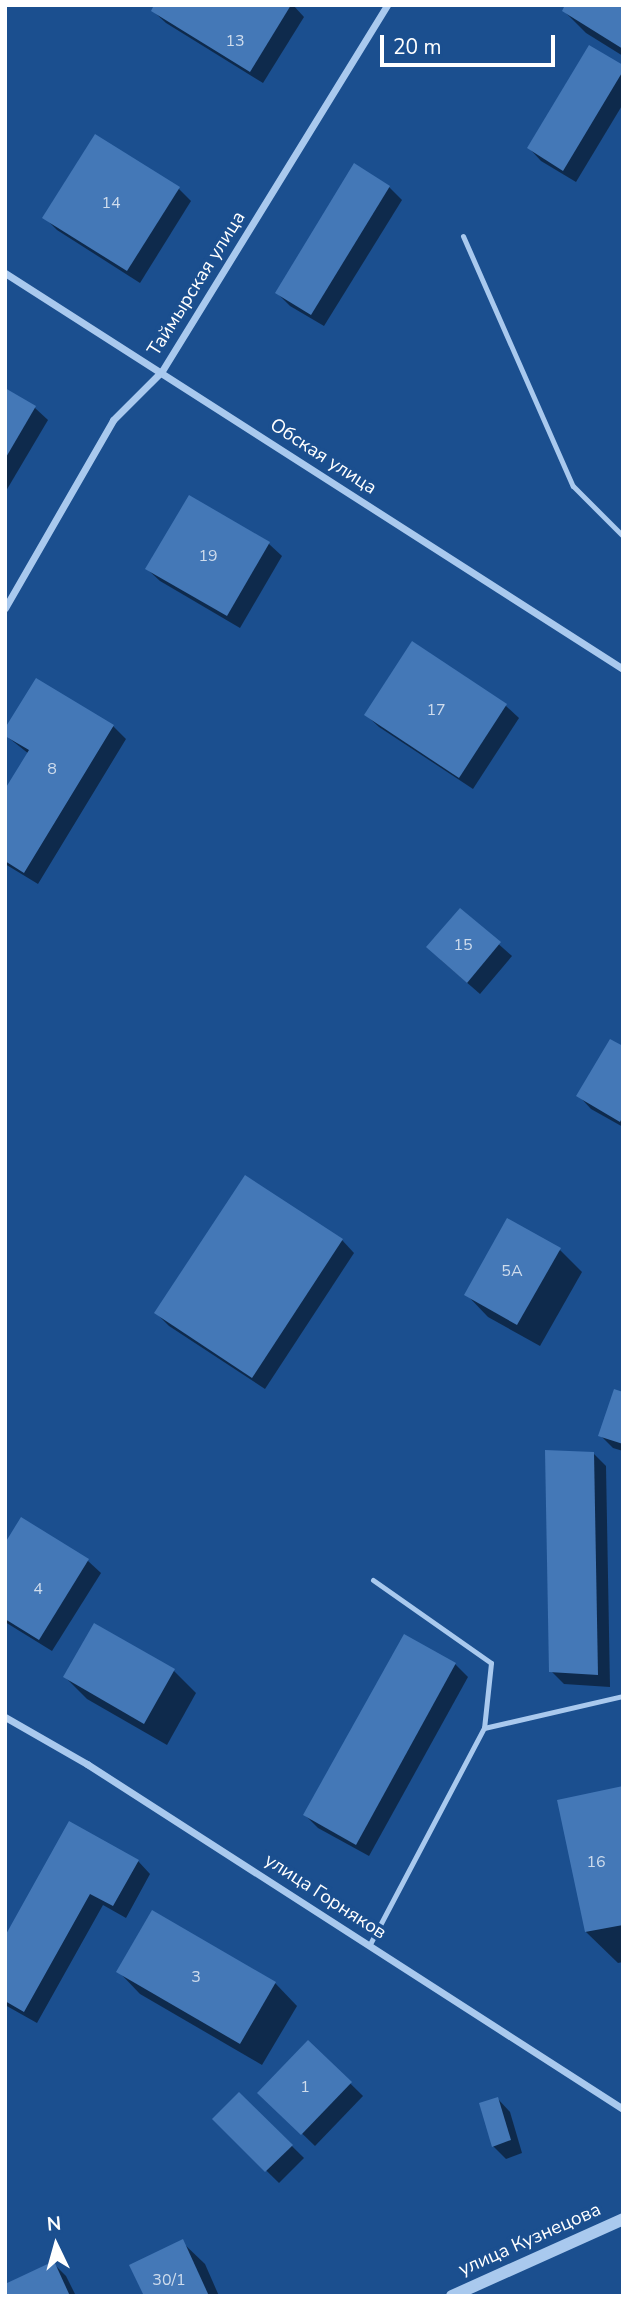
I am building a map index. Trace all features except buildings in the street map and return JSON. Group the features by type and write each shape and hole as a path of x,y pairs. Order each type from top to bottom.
{"street":[{"name":"Таймырская улица","path":"5,608 113,420 162,371 387,5"},
{"name":"Обская улица","path":"5,273 162,371 623,669"},
{"name":"улица Горняков","path":"5,1717 87,1764 623,2109"},
{"name":"улица Кузнецова","path":"452,2296 623,2219"}],"lane":[{"path":"463,236 573,486 623,536"},
{"path":"370,1944 484,1728 491,1663 373,1580"},
{"path":"484,1728 623,1696"}]}
